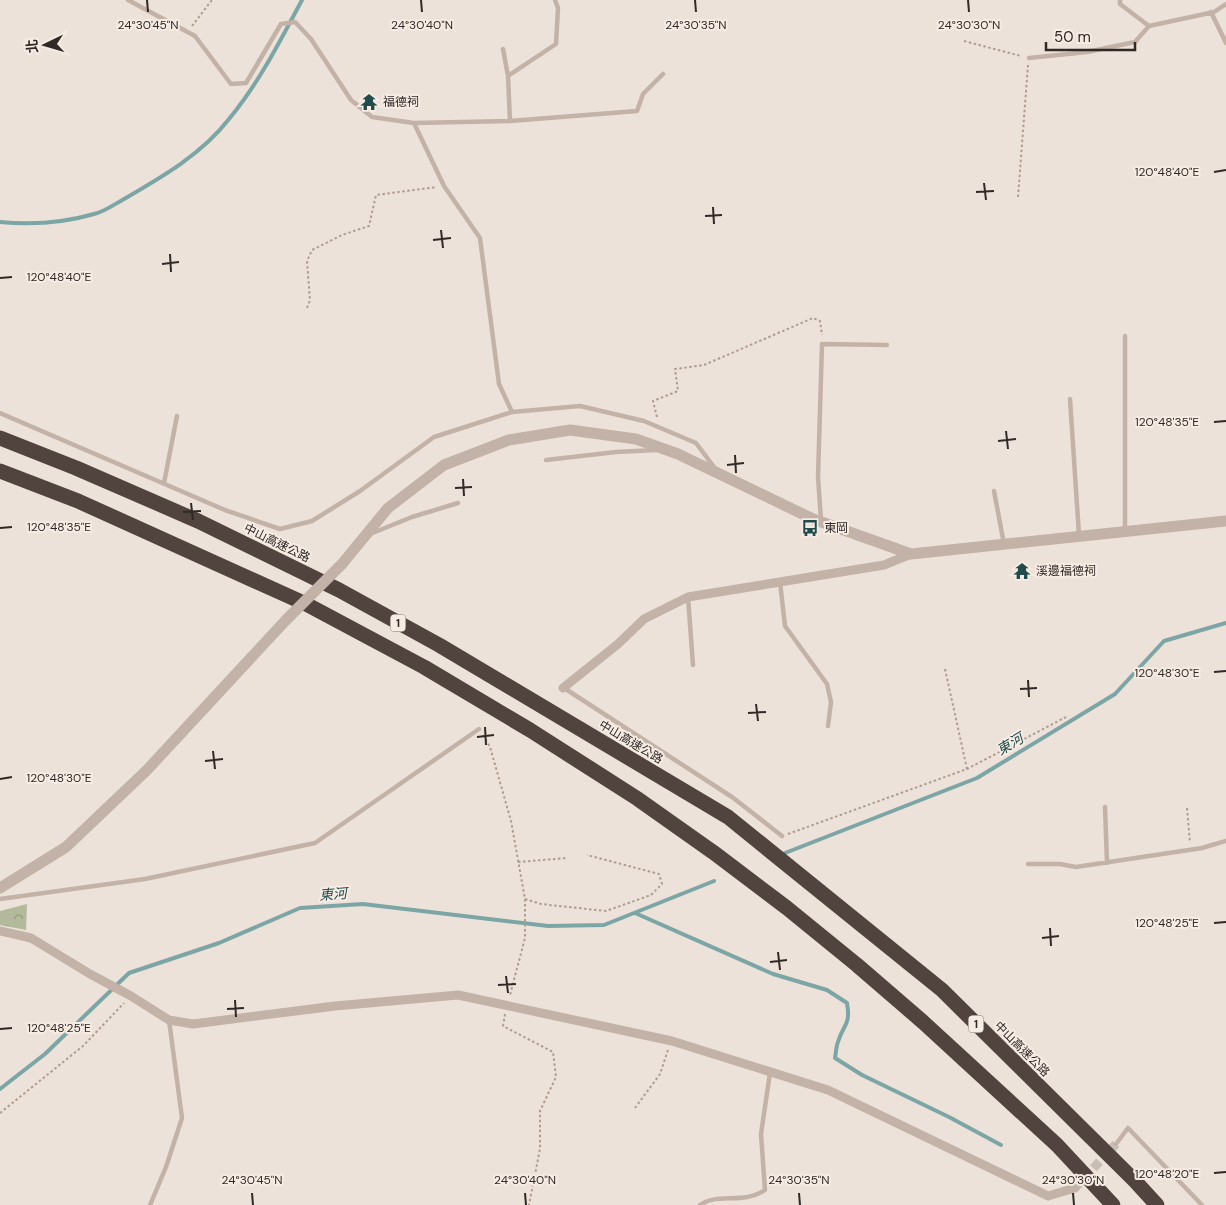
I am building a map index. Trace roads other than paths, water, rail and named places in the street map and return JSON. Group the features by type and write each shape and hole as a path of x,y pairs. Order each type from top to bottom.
{"highway":[{"name":"中山高速公路","path":"0,438 76,468 198,521 339,590 439,645 728,817 942,990 1157,1205"},
{"name":"1","path":"0,471 78,501 306,604 416,662 530,730 638,799 738,871 815,931 923,1022 1058,1146 1113,1205"}],"street":[{"path":"0,888 66,848 147,770 286,620 342,564 388,508 444,465 509,440 570,430 636,439 668,450 821,522 911,554"},
{"path":"563,688 618,644 644,619 688,597 884,565 911,554 1226,521"},
{"path":"0,932 31,938 169,1020 193,1024 335,1006 458,995 672,1041 828,1090 1048,1196 1074,1188"}],"lane":[{"path":"128,0 195,36 231,84 246,83 281,24 295,22 311,39 351,100 372,117 414,123 510,121 638,111 643,94 663,74"},
{"path":"508,76 556,44 558,8 555,0"},
{"path":"1120,0 1120,4 1149,26"},
{"path":"1029,58 1087,52 1135,42 1149,26 1211,12 1226,4"},
{"path":"1211,12 1226,43"},
{"path":"503,49 508,76 510,121"},
{"path":"414,123 444,186 480,238 499,384 512,412"},
{"path":"1124,336 1125,532"},
{"path":"821,522 818,477 822,344 887,344"},
{"path":"1070,399 1079,537"},
{"path":"0,413 225,510 280,529 312,521 360,491 434,437 512,412 580,406 644,421 696,444 718,473"},
{"path":"164,483 177,416"},
{"path":"546,460 616,452 668,450"},
{"path":"994,491 1004,544"},
{"path":"364,536 412,517 458,503"},
{"path":"780,582 785,626 827,684 832,702 828,726"},
{"path":"688,597 693,665"},
{"path":"563,688 732,798 782,836"},
{"path":"0,899 146,879 315,843 479,730"},
{"path":"1105,807 1107,863"},
{"path":"1028,864 1060,864 1076,867 1190,850 1226,841"},
{"path":"150,1205 166,1167 182,1118 169,1020"},
{"path":"700,1205 705,1201 741,1204 759,1197 765,1190 761,1134 770,1072"},
{"path":"1116,1144 1128,1128 1202,1205"}],"waterway":[{"path":"0,222 47,223 98,213 181,164 207,143 240,105 268,61 302,0"},
{"name":"東河","path":"785,853 977,778 1115,694 1164,641 1226,623"},
{"name":"東河","path":"0,1089 45,1054 129,973 219,943 300,908 363,904 548,926 604,925 714,881"},
{"path":"635,913 773,974 827,990 847,1003 848,1011 847,1021 837,1044 835,1058 862,1075 949,1117 1001,1145"}],"tunnel":[{"path":"1075,1188 1116,1144"}],"place":[{"name":"福德祠","path":"369,102"},
{"name":"東岡","path":"810,528"},
{"name":"溪邊福德祠","path":"1022,571"}]}
